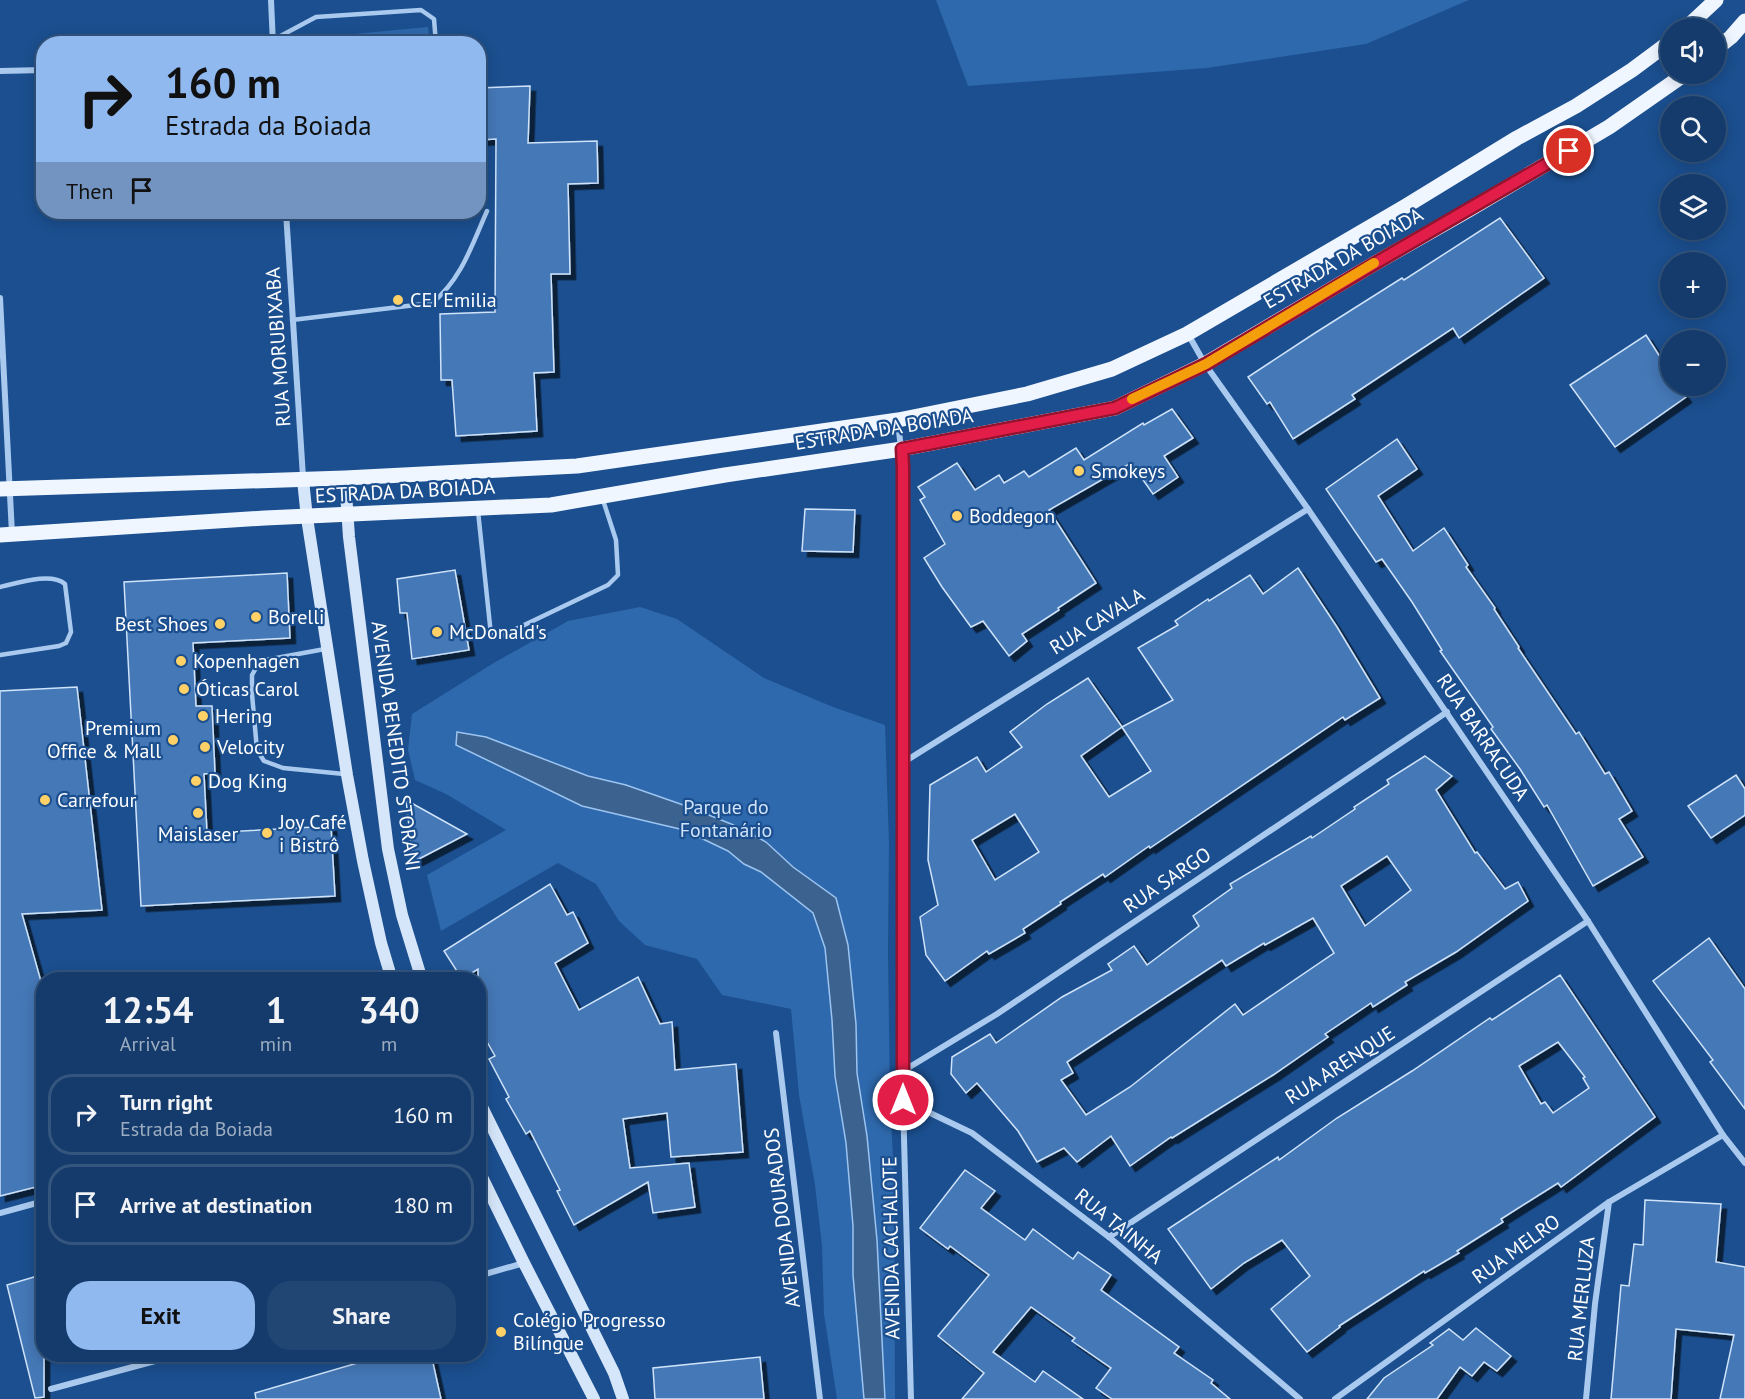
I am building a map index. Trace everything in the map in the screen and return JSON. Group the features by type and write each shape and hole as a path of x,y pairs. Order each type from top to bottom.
{"main road":[{"path":"1697,18 1716,0"},
{"path":"1726,41 1745,21"},
{"name":"ESTRADA DA BOIADA","path":"4,489 303,480 577,466 898,420 1027,394 1112,369 1187,334 1517,138 1576,106 1660,49"},
{"name":"ESTRADA DA BOIADA","path":"6,535 265,518 307,518 551,505 725,475 902,449 1115,408 1206,364 1609,127 1671,84"},
{"name":"AVENIDA BENEDITO STORANI","path":"345,478 350,537 388,849 402,915 420,972"},
{"path":"303,480 347,775 363,861 390,972"},
{"path":"486,1115 614,1372 623,1399"},
{"path":"486,1185 594,1399"}],"street":[{"path":"271,0 273,36"},
{"path":"0,71 36,70"},
{"name":"RUA MORUBIXABA","path":"286,219 303,480"},
{"path":"0,298 6,535"},
{"name":"RUA BARRACUDA","path":"1187,334 1588,921 1723,1135 1745,1162"},
{"name":"AVENIDA CACHALOTE","path":"898,420 903,467 903,1100 911,1399"},
{"name":"RUA CAVALA","path":"904,762 1308,508"},
{"name":"RUA SARGO","path":"903,1071 997,1014 1447,712"},
{"name":"RUA ARENQUE","path":"1109,1237 1588,921"},
{"name":"AVENIDA DOURADOS","path":"776,1033 820,1399"},
{"name":"RUA TAINHA","path":"903,1100 972,1134 1109,1237 1300,1399"},
{"name":"RUA MELRO","path":"1335,1399 1609,1202 1723,1135"},
{"name":"RUA MERLUZA","path":"1586,1399 1595,1304 1609,1202"},
{"path":"0,1213 36,1203"},
{"path":"486,1273 524,1263"},
{"path":"51,1389 151,1362"}],"lane":[{"path":"283,36 316,17 421,10 434,19 435,36"},
{"path":"292,320 432,303 445,292 460,273 484,219"},
{"path":"478,508 491,635 499,637 608,585 618,575 616,540 601,496"},
{"path":"0,587 50,578 59,579 65,584 71,632 66,643 59,646 0,655"},
{"path":"327,648 260,661 252,675 257,750 264,761 283,768 347,775"}],"green space":[{"path":"936,0 1469,0 1366,44 1207,68 968,86"},
{"path":"428,27 429,36 333,36"},
{"name":"Parque do Fontanário","path":"640,607 677,619 764,678 833,707 885,725 889,843 888,953 894,1181 895,1399 837,1399 824,1314 822,1246 815,1185 799,1095 791,1009 722,995 697,959 645,945 619,921 596,884 558,863 441,931 427,875 506,830 446,794 415,780 408,750 412,714 492,664 568,621"}],"shaded area":[{"path":"457,732 486,737 588,776 626,785 736,826 766,842 793,867 836,898 848,945 856,1024 857,1073 867,1136 877,1240 885,1399 864,1399 853,1275 853,1226 846,1143 835,1076 825,948 813,913 761,872 744,864 728,851 684,830 582,806 456,745"}],"building":[{"path":"530,86 528,143 597,141 598,183 568,184 570,274 551,274 554,372 534,373 537,431 456,436 452,380 441,380 440,314 495,312 496,139 486,140 486,88"},
{"path":"1500,218 1544,278 1459,338 1453,328 1352,395 1355,399 1293,439 1270,402 1267,404 1248,377"},
{"path":"1646,335 1660,357 1660,396 1686,397 1615,447 1570,385"},
{"path":"1172,409 1193,438 1164,456 1178,477 1153,494 1131,463 1049,510 1096,583 1022,634 1027,641 1009,656 983,621 971,627 924,558 945,544 920,500 925,497 918,487 957,463 975,490 999,475 1004,483 1024,471 1029,477 1076,448 1084,460 1143,423 1144,425"},
{"path":"1397,439 1417,469 1378,496 1413,551 1444,528 1518,648 1576,734 1579,732 1605,774 1609,772 1632,811 1619,819 1643,857 1593,886 1547,805 1544,807 1491,729 1493,727 1440,651 1442,650 1412,602 1382,559 1376,562 1326,489"},
{"path":"805,509 855,510 853,552 802,551"},
{"path":"1298,568 1380,698 1345,720 1343,717 1150,848 1149,846 1105,877 1103,874 1060,902 1061,904 1023,929 1025,933 989,954 987,951 945,981 926,955 920,917 938,905 928,860 930,785 977,757 986,772 1022,747 1010,732 1047,704 1088,678 1122,727 1173,700 1138,648 1178,625 1175,621 1208,599 1209,601 1250,575 1263,594","holes":["1122,727 1151,771 1109,797 1081,756","1015,814 1039,852 995,880 972,840"]},
{"name":"McDonald's","path":"455,570 469,650 412,659 407,613 400,613 397,579"},
{"name":"Premium Office & Mall","path":"287,573 290,638 193,643 196,706 212,706 215,773 204,774 207,833 331,826 335,896 141,906 124,582"},
{"name":"Carrefour","path":"77,687 102,910 22,914 38,972 36,972 36,1187 0,1196 0,691"},
{"path":"1425,756 1452,776 1436,790 1475,853 1477,852 1505,889 1518,882 1528,901 1456,952 1405,982 1407,985 1373,1007 1371,1003 1325,1034 1328,1037 1273,1075 1171,1137 1130,1166 1111,1136 1077,1162 1064,1148 1037,1162 1018,1131 977,1083 966,1093 951,1074 952,1057 990,1034 996,1043 1062,997 1112,970 1108,964 1134,946 1147,965 1199,926 1193,916 1232,888 1230,884 1311,836 1312,838 1389,784 1387,780","holes":["1387,856 1411,890 1365,926 1341,886","1313,918 1334,953 1243,1015 1235,1004 1130,1087 1086,1115 1061,1080 1073,1073 1067,1062 1222,960 1226,966"]},
{"path":"1736,775 1745,789 1745,815 1711,838 1688,806"},
{"path":"406,800 467,834 413,862"},
{"path":"550,884 567,915 573,912 588,943 555,963 579,1010 638,977 660,1024 672,1022 675,1070 736,1064 743,1152 671,1157 667,1113 623,1119 630,1168 689,1163 695,1207 653,1213 648,1182 574,1225 557,1191 560,1190 530,1131 526,1134 506,1099 509,1097 489,1059 495,1056 486,1040 486,972 478,972 478,969 473,972 458,972 444,951"},
{"path":"1709,938 1745,989 1745,1109 1710,1062 1713,1060 1653,981"},
{"path":"1560,975 1655,1117 1561,1187 1558,1183 1501,1219 1503,1222 1457,1251 1459,1253 1425,1273 1424,1271 1339,1326 1307,1352 1271,1309 1310,1276 1282,1240 1244,1263 1211,1289 1168,1229 1278,1157 1279,1160 1337,1118 1490,1018 1492,1020","holes":["1558,1042 1585,1077 1583,1078 1589,1088 1553,1113 1545,1102 1541,1104 1519,1066"]},
{"path":"965,1170 995,1191 981,1208 1025,1240 1033,1229 1073,1259 1078,1252 1111,1275 1101,1290 1179,1347 1174,1353 1213,1380 1211,1383 1230,1399 1112,1399 1096,1388 1111,1368 1072,1341 1075,1338 1031,1307 993,1352 1035,1382 1043,1371 1083,1399 962,1399 984,1373 938,1336 989,1275 950,1246 948,1249 920,1228"},
{"path":"1645,1200 1721,1204 1716,1262 1745,1267 1745,1399 1720,1399 1734,1335 1676,1329 1671,1399 1611,1399 1621,1285 1629,1286 1634,1244 1643,1245"},
{"path":"36,1276 36,1362 44,1362 44,1397 35,1398 7,1285"},
{"path":"1476,1328 1511,1356 1497,1371 1484,1362 1472,1376 1460,1367 1437,1399 1367,1399 1384,1378 1433,1345 1430,1343 1449,1329 1463,1340"},
{"path":"760,1357 764,1399 655,1399 653,1368"},
{"path":"361,1362 433,1362 441,1399 256,1399 255,1393"}],"slow traffic":[{"path":"1132,399 1206,364 1374,263"}],"place":[{"name":"CEI Emilia","path":"398,300"},
{"name":"Smokeys","path":"1079,471"},
{"name":"Boddegon","path":"957,516"},
{"name":"Borelli","path":"256,617"},
{"name":"Best Shoes","path":"220,624"},
{"name":"McDonald's","path":"437,632"},
{"name":"Kopenhagen","path":"181,661"},
{"name":"Óticas Carol","path":"184,689"},
{"name":"Hering","path":"203,716"},
{"name":"Premium Office & Mall","path":"173,740"},
{"name":"Velocity","path":"205,747"},
{"name":"Dog King","path":"196,781"},
{"name":"Carrefour","path":"45,800"},
{"name":"Maislaser","path":"198,813"},
{"name":"Joy Café i Bistrô","path":"267,833"},
{"name":"Colégio Progresso Bilíngue","path":"501,1332"}],"route":[{"path":"903,1100 902,449 1115,408 1206,364 1569,151"}]}
